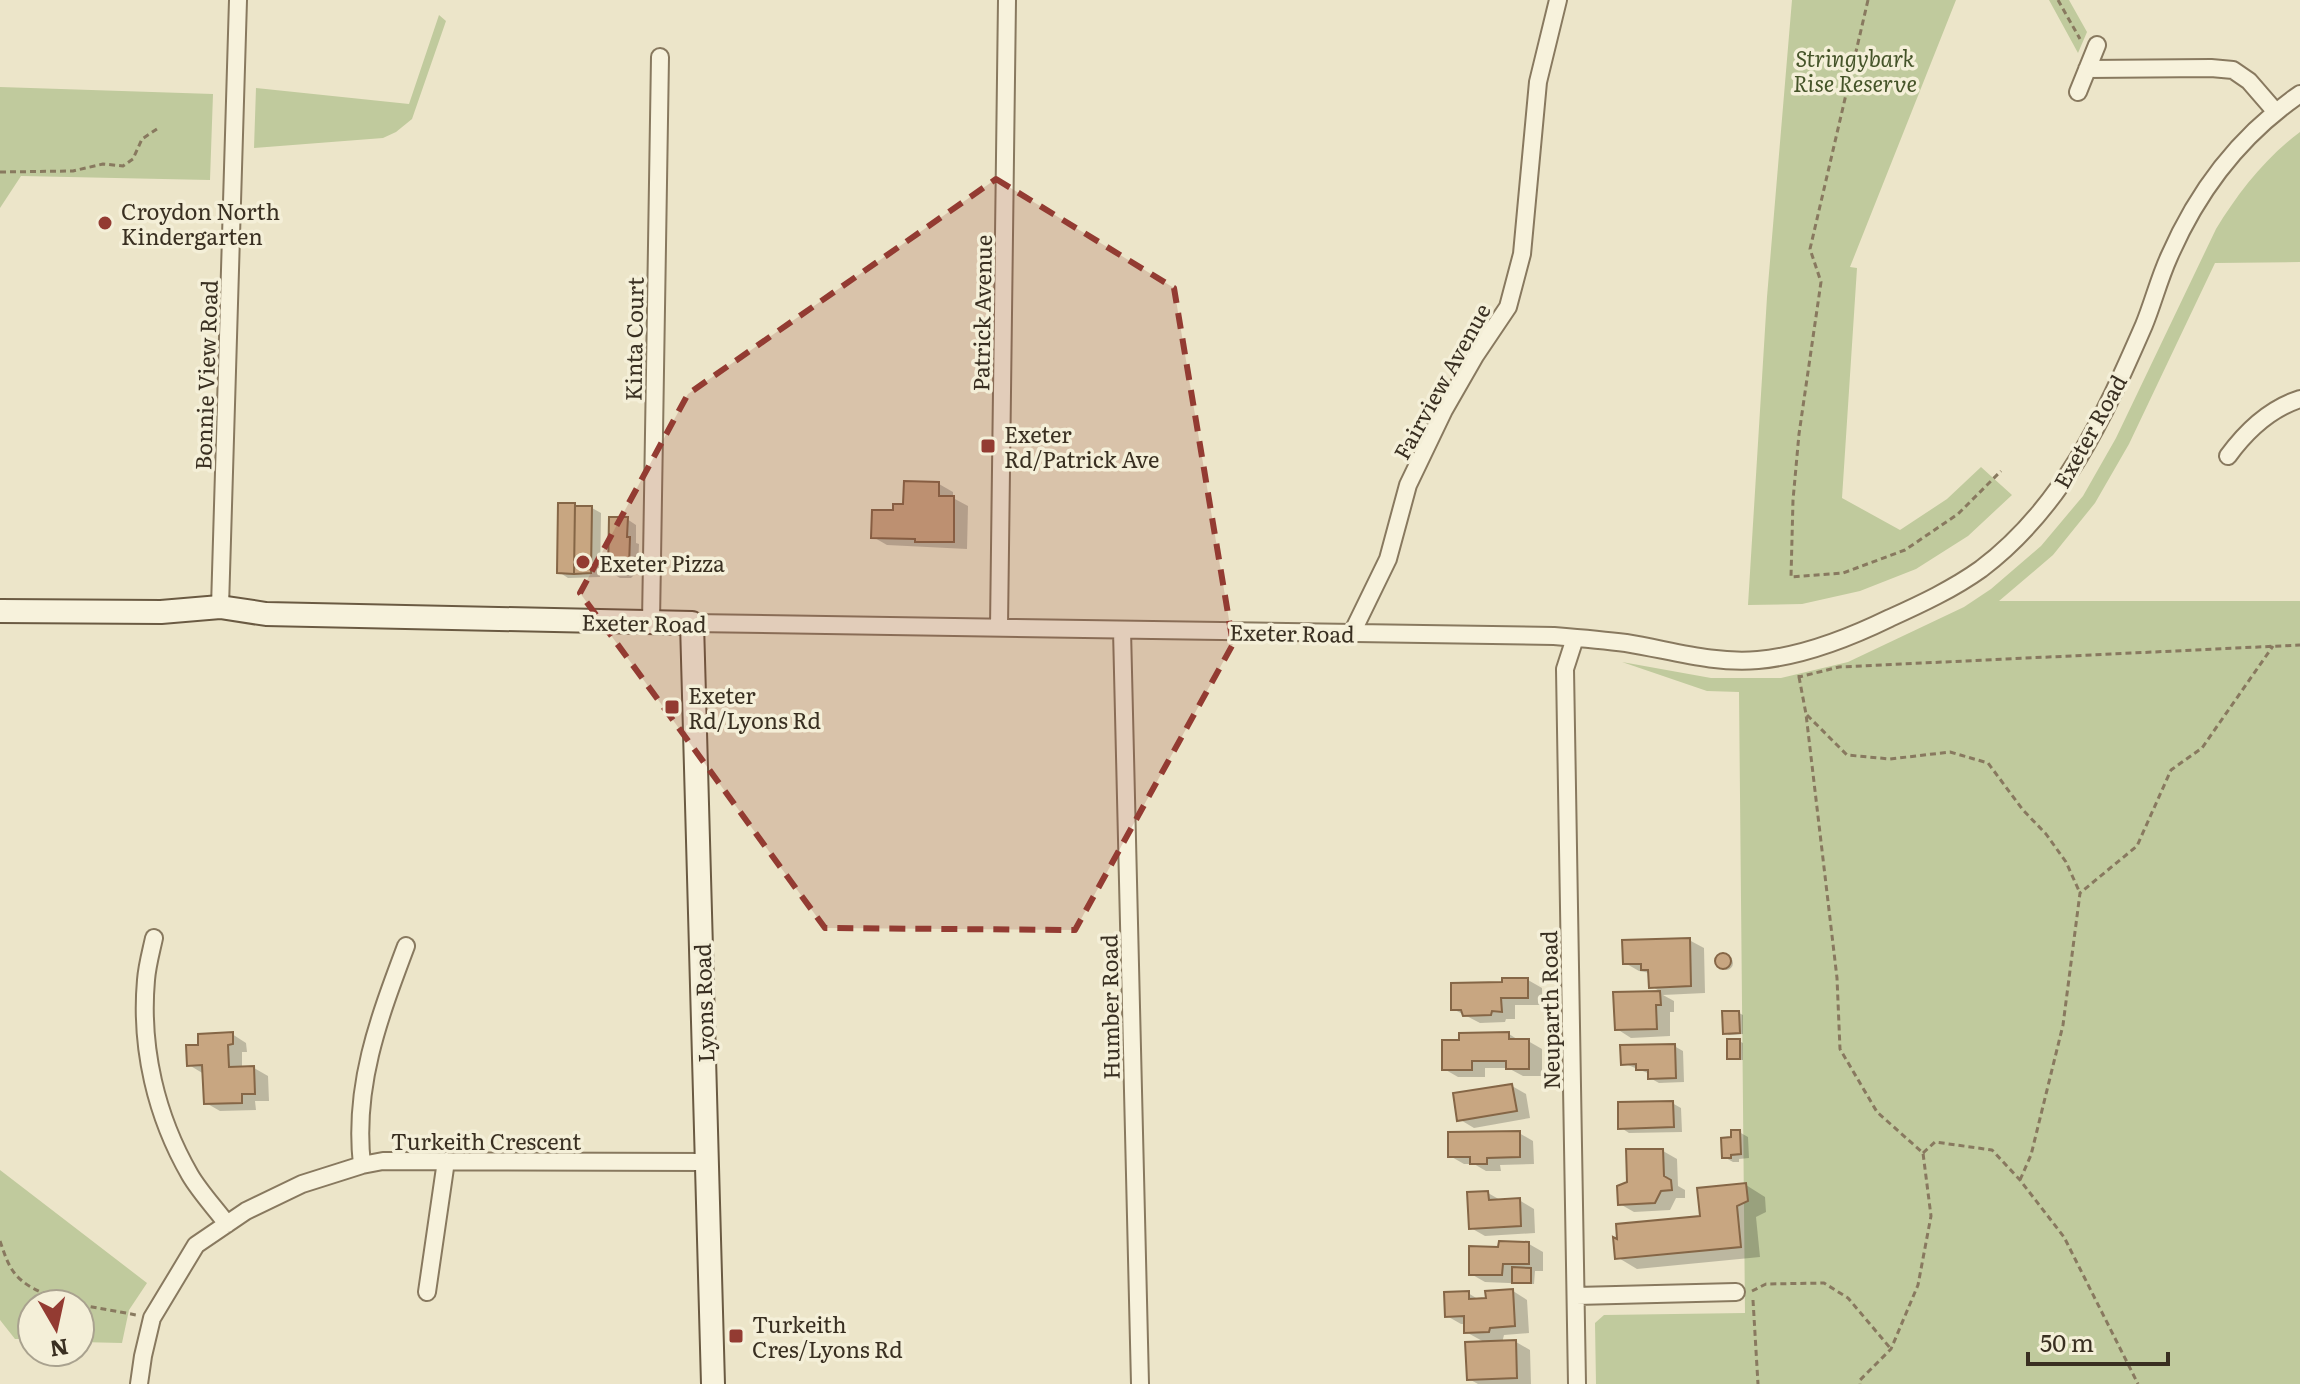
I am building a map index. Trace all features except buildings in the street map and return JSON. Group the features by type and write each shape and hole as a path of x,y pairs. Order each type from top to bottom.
{"main road":[{"name":"Exeter Road","path":"0,611 161,612 220,607 266,614 692,623"},
{"name":"Lyons Road","path":"692,623 713,1384"}],"street":[{"name":"Bonnie View Road","path":"220,607 238,0"},
{"name":"Patrick Avenue","path":"999,627 1007,0"},
{"name":"Fairview Avenue","path":"1352,633 1388,559 1408,485 1475,356 1508,307 1522,254 1538,82 1558,0"},
{"path":"2078,92 2095,49"},
{"name":"Kinta Court","path":"651,622 660,57"},
{"path":"2087,69 2233,70 2249,81 2275,111"},
{"name":"Exeter Road","path":"692,623 1575,638 1627,643 1724,660 1758,660 1797,654 1857,634 1953,587 1980,569 2035,518 2074,468 2106,408 2189,213 2226,159 2275,111 2300,94"},
{"path":"2228,456 2262,418 2300,399"},
{"name":"Humber Road","path":"1122,630 1140,1384"},
{"name":"Neuparth Road","path":"1575,638 1565,669 1565,680 1577,1384"},
{"path":"154,938 146,980 146,1037 153,1084 177,1150 192,1178 227,1224"},
{"path":"362,1165 359,1134 361,1098 376,1027 406,946"},
{"name":"Turkeith Crescent","path":"139,1384 152,1318 196,1245 246,1211 302,1184 383,1161 708,1162"},
{"path":"427,1292 446,1161"},
{"path":"1576,1296 1736,1292"}],"path":[{"path":"1868,0 1810,249 1821,282 1799,434 1791,577 1843,573 1905,550 1958,514 2001,471"},
{"path":"2058,0 2079,37 2095,49"},
{"path":"0,172 73,171 103,164 123,166 133,159 142,139 157,129"},
{"path":"1799,677 1839,667 2300,645"},
{"path":"2080,893 2137,846 2171,770 2202,748 2273,646"},
{"path":"1797,654 1837,978 1840,1049 1877,1112 1923,1153 1931,1216 1918,1285 1891,1349 1860,1380 1860,1384"},
{"path":"1806,714 1847,755 1890,759 1950,752 1988,763 2066,862 2080,893 2063,1025 2031,1155 2020,1180"},
{"path":"1923,1153 1935,1142 1992,1150 2020,1180 2064,1237 2138,1384"},
{"path":"0,1241 7,1262 20,1279 35,1289 52,1296 152,1318"},
{"path":"1758,1384 1752,1291 1766,1284 1824,1283 1848,1298 1891,1349"}],"highlighted area":[{"path":"996,179 1174,288 1233,644 1075,930 825,928 580,593 688,394"}],"green space":[{"name":"Stringybark Rise Reserve","path":"1792,0 1956,0 1850,267 1857,268 1842,498 1900,530 1947,499 1981,467 2012,495 1968,536 1916,569 1860,591 1802,604 1748,605 1767,297"},
{"path":"2049,0 2069,0 2087,32 2078,53"},
{"path":"439,15 446,21 412,119 396,132 383,138 254,148 256,88 409,104"},
{"path":"0,87 213,94 210,180 21,176 0,208"},
{"path":"2300,132 2300,262 2215,263 2129,444 2095,503 2053,555 1999,601 2300,601 2300,1384 1596,1384 1595,1323 1604,1315 1745,1313 1739,692 1707,691 1622,662 1711,678 1781,678 1848,662 1964,607 1991,589 2041,546 2083,496 2116,438 2216,229 2253,177"},
{"path":"0,1170 147,1283 129,1310 122,1343 96,1342 96,1288 16,1288 16,1339 0,1320"}],"place":[{"name":"Croydon North Kindergarten","path":"105,223"},
{"name":"Exeter Rd/Patrick Ave","path":"988,446"},
{"name":"Exeter Pizza","path":"583,562"},
{"name":"Exeter Rd/Lyons Rd","path":"672,707"},
{"name":"Turkeith Cres/Lyons Rd","path":"736,1336"}]}
